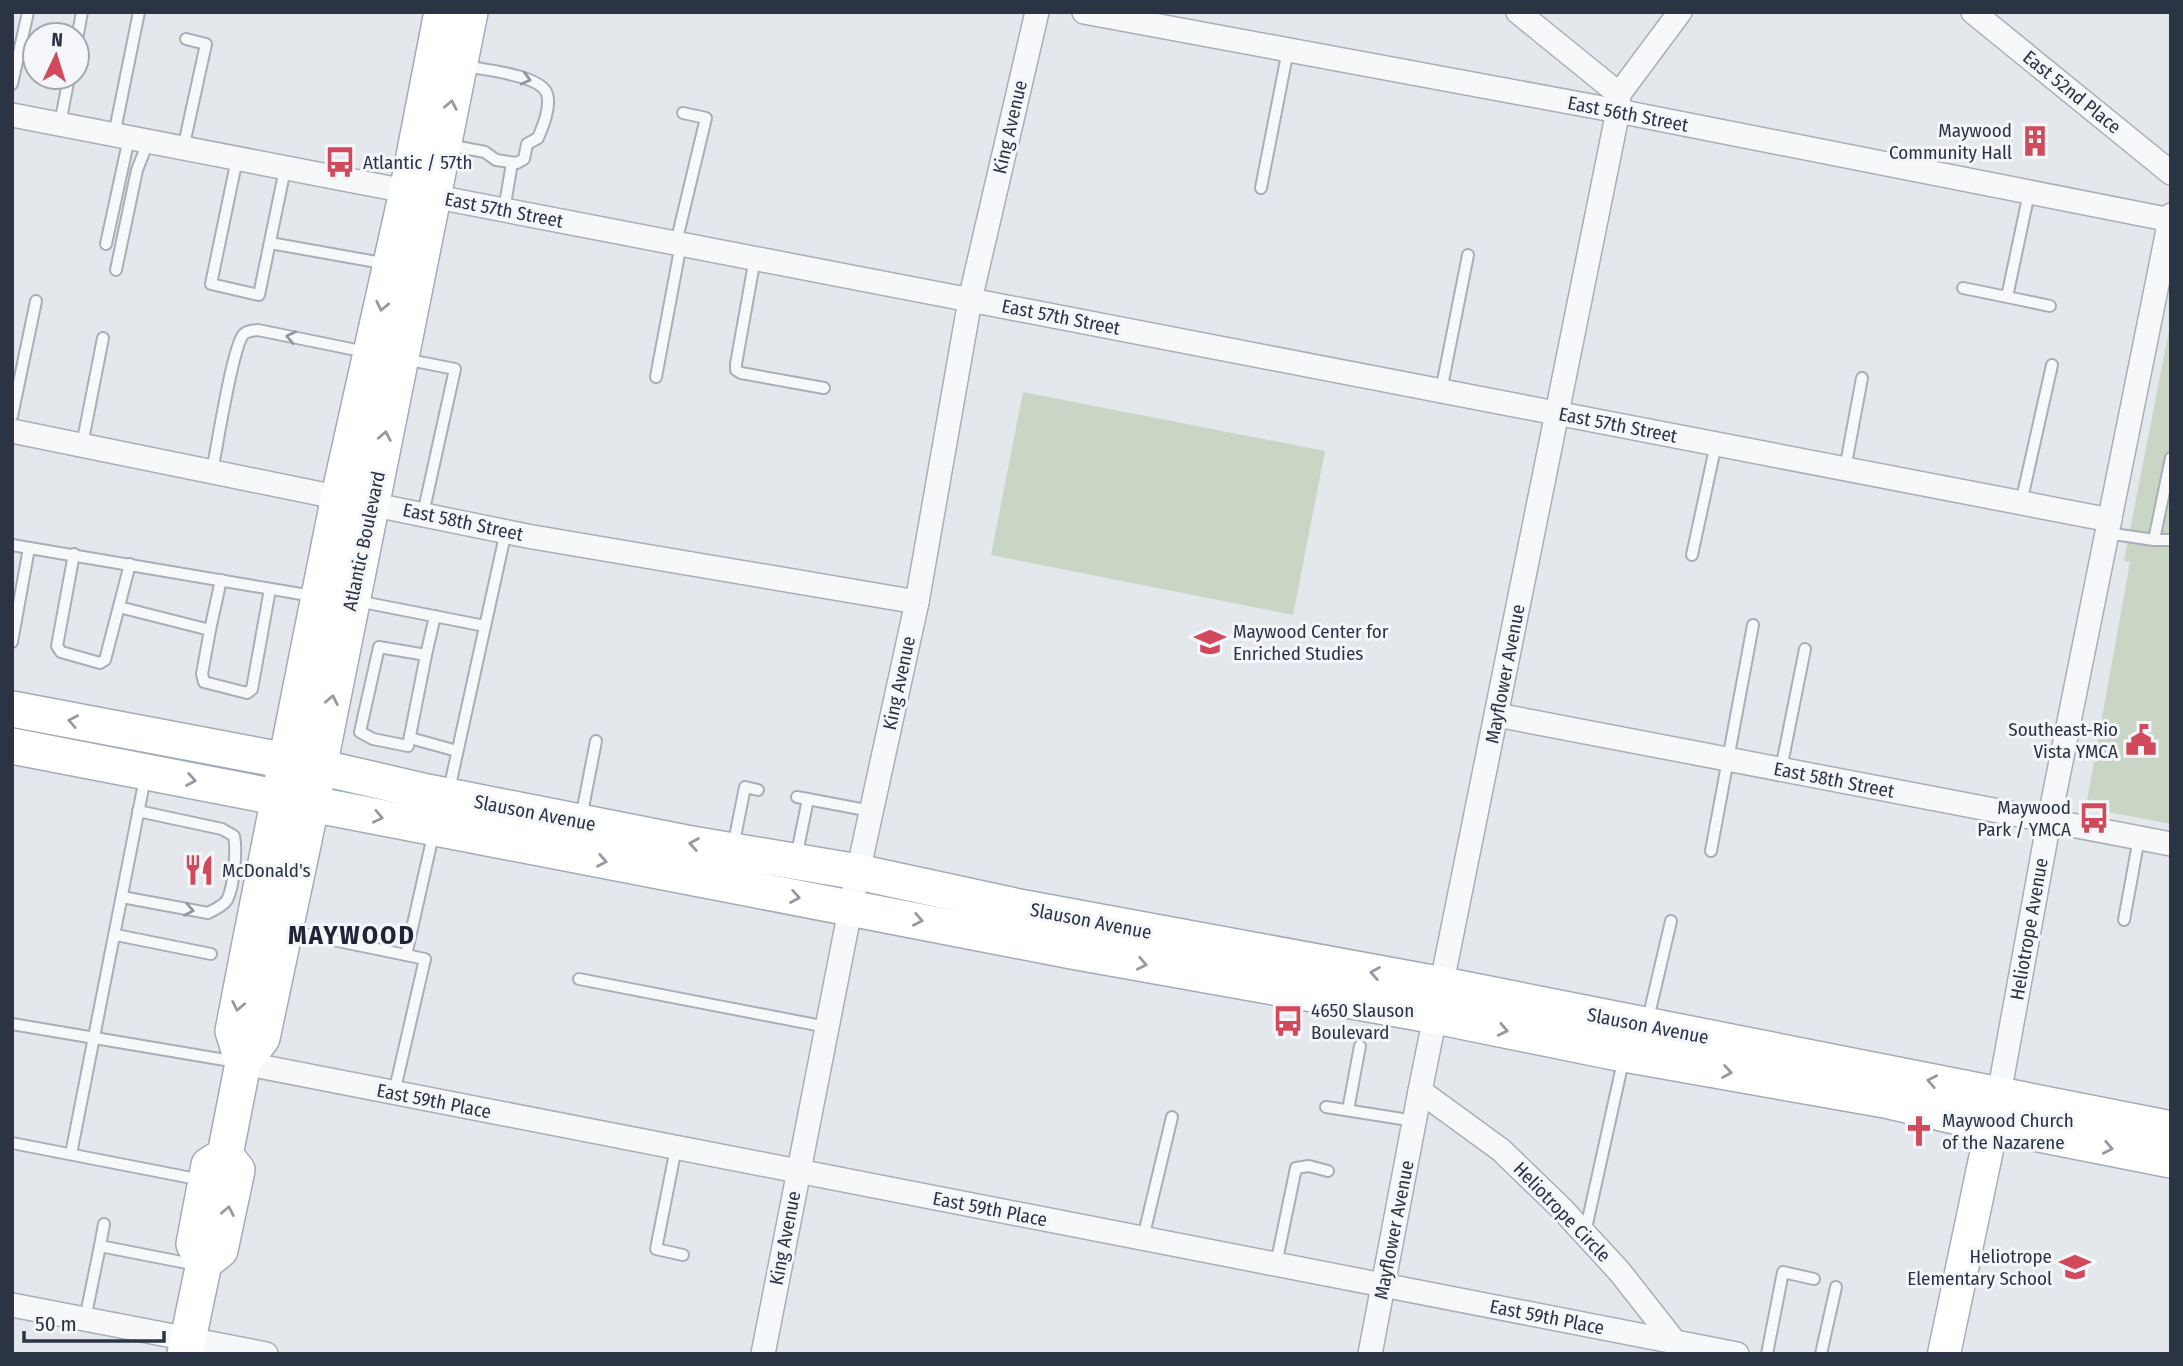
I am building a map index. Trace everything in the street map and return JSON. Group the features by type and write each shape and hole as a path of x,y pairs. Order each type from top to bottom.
{"main road":[{"name":"Atlantic Boulevard","path":"243,1063 233,1031 278,796 302,764 420,194 442,12"},
{"name":"Atlantic Boulevard","path":"386,356 391,264 443,144 470,12"},
{"name":"Slauson Avenue","path":"12,709 302,764 580,822 858,872 1440,1001 1624,1054 1885,1100 1996,1109 2171,1129"},
{"name":"Slauson Avenue","path":"12,746 1125,961 1647,1026 1996,1109 2171,1160"},
{"name":"Atlantic Boulevard","path":"187,1346 203,1265 220,1250 237,1170 216,1168 243,1063 262,1038 312,802 302,764"}],"street":[{"name":"King Avenue","path":"763,1354 851,906 917,602 970,300 1037,12"},
{"name":"East 56th Street","path":"1084,12 1288,50 1618,103 2029,193 2170,218"},
{"path":"1518,12 1618,103"},
{"name":"Mayflower Avenue","path":"1370,1354 1618,103 1680,12"},
{"name":"East 52nd Place","path":"1973,12 2171,173"},
{"name":"East 57th Street","path":"12,115 2021,503 2109,526"},
{"name":"Heliotrope Avenue","path":"1944,1354 1996,1109 2049,821 2170,218"},
{"name":"East 58th Street","path":"12,431 506,531 917,602"},
{"name":"East 58th Street","path":"1497,715 2171,844"},
{"name":"East 59th Place","path":"243,1063 1383,1285 1680,1348 1737,1354"},
{"name":"Heliotrope Circle","path":"1420,1091 1502,1150 1562,1209 1680,1348"},
{"path":"12,1305 85,1319 187,1346 266,1354"}],"lane":[{"path":"12,84 27,12"},
{"path":"106,244 130,138 139,12"},
{"path":"183,149 206,44 186,38"},
{"path":"1261,188 1288,50"},
{"path":"443,144 485,152 496,160 517,163 524,159 527,144 538,138 548,102 546,91 537,82 459,65"},
{"path":"60,124 66,91"},
{"path":"656,377 679,244 706,118 683,113"},
{"path":"116,270 136,170 130,138"},
{"path":"237,159 211,284 259,295 285,169"},
{"path":"504,210 512,163"},
{"path":"2007,297 2029,193"},
{"path":"270,243 391,264"},
{"path":"1441,391 1468,255"},
{"path":"755,258 736,370 824,388"},
{"path":"1963,288 2050,306"},
{"path":"12,416 36,301"},
{"path":"212,471 238,346 242,336 248,331 258,330 455,369 423,514"},
{"path":"82,445 103,338"},
{"path":"2021,503 2052,365"},
{"path":"1845,469 1862,378"},
{"path":"1692,555 1716,444"},
{"path":"2154,540 2171,458"},
{"path":"2109,526 2154,540 2171,540"},
{"path":"447,796 506,531"},
{"path":"12,545 335,598 485,626"},
{"path":"12,642 29,548"},
{"path":"74,554 58,646 61,652 100,663 105,660 130,564"},
{"path":"221,580 202,674 204,682 247,693 252,689 270,589"},
{"path":"119,607 210,630"},
{"path":"426,655 379,647 360,732 373,739 408,746 435,616"},
{"path":"1711,851 1753,625"},
{"path":"1780,769 1805,649"},
{"path":"410,738 457,751"},
{"path":"580,822 596,741"},
{"path":"71,1154 147,772"},
{"path":"733,850 745,787 758,790"},
{"path":"795,861 802,798 872,811"},
{"path":"122,897 208,914 227,899 237,850 233,836 222,829 138,811"},
{"path":"407,955 434,828"},
{"path":"2124,919 2139,838"},
{"path":"1647,1026 1671,921"},
{"path":"285,930 425,959 394,1093"},
{"path":"116,935 211,954"},
{"path":"579,979 827,1027"},
{"path":"12,1024 94,1040 243,1063"},
{"path":"1348,1111 1360,1046"},
{"path":"1585,1234 1624,1054"},
{"path":"1326,1107 1415,1121"},
{"path":"1143,1238 1172,1117"},
{"path":"12,1143 71,1154 216,1168"},
{"path":"676,1148 656,1249 683,1255"},
{"path":"1276,1264 1296,1168 1309,1166 1328,1171"},
{"path":"85,1319 104,1224"},
{"path":"100,1247 203,1265"},
{"path":"1767,1354 1783,1272 1814,1279"},
{"path":"1821,1354 1836,1287"}],"green space":[{"path":"2171,320 2171,824 2092,809 2087,801 2130,562 2124,561"},
{"path":"1023,392 1325,451 1293,615 991,555"}],"place":[{"name":"Maywood Community Hall","path":"2035,141"},
{"name":"Atlantic / 57th","path":"340,162"},
{"name":"Maywood Center for Enriched Studies","path":"1210,642"},
{"name":"Southeast-Rio Vista YMCA","path":"2141,740"},
{"name":"Maywood Park / YMCA","path":"2094,818"},
{"name":"McDonald's","path":"199,870"},
{"name":"4650 Slauson Boulevard","path":"1288,1021"},
{"name":"Maywood Church of the Nazarene","path":"1919,1131"},
{"name":"Heliotrope Elementary School","path":"2075,1267"}],"district":[{"name":"MAYWOOD","path":"352,935"}]}
